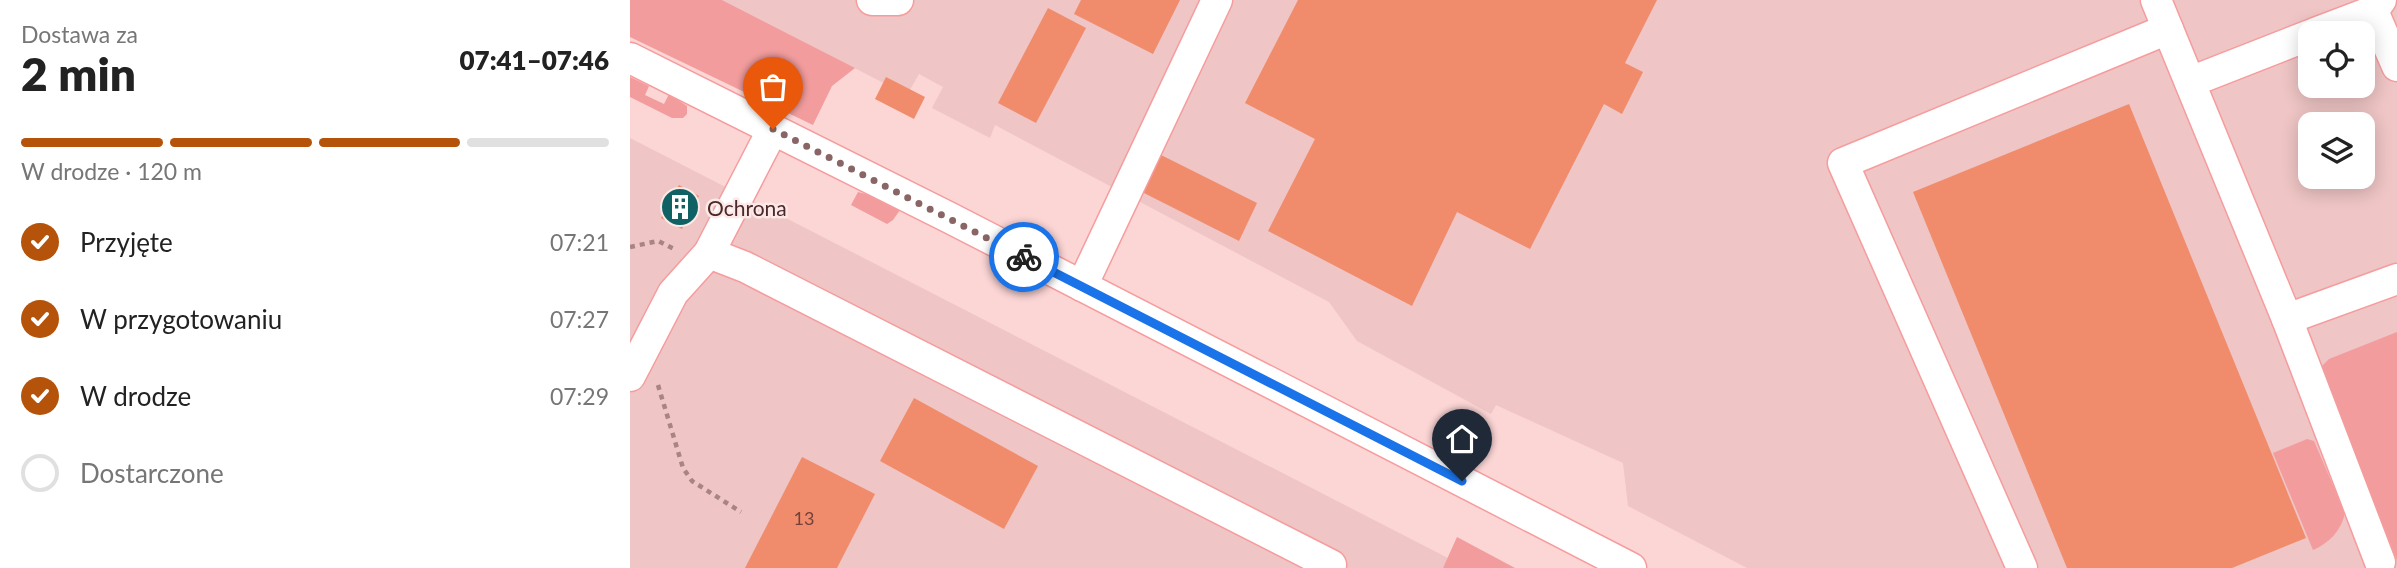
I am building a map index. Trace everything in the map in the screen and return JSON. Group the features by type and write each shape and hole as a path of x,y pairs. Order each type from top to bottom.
{"street":[{"path":"872,0 898,0"},
{"path":"1082,286 1217,0"},
{"path":"2156,0 2287,319 2376,566"},
{"path":"2342,21 2377,5 2397,66"},
{"path":"2022,568 1843,163 2168,29"},
{"path":"2190,82 2298,40"},
{"path":"630,58 1631,568"},
{"path":"630,376 673,293 709,253 773,129"},
{"path":"709,253 758,273 1318,558 1331,565 1329,568"},
{"path":"2287,319 2397,278"}],"path":[{"path":"630,247 658,241 674,249"},
{"path":"647,344 683,468 692,481 741,512"}],"shaded area":[{"path":"630,0 722,0 855,68 832,86 813,125 630,37"},
{"path":"722,0 2397,0 2397,568 1747,568 1628,506 1623,463 1496,405 1491,414 1357,341 1329,302 995,125 990,138 932,108 943,87 919,74 907,95"},
{"path":"630,77 649,86 645,95 664,104 669,94 687,106 687,114 683,118 672,118 630,97"},
{"path":"630,138 1448,558 1443,568 630,568"},
{"path":"858,192 900,210 887,224 851,205"},
{"path":"2397,332 2397,560 2320,368 2329,359"},
{"path":"2307,439 2314,441 2345,513 2333,536 2313,550 2273,453"},
{"path":"1457,537 1515,568 1443,568"}],"building":[{"path":"1081,0 1180,0 1153,54 1074,14"},
{"path":"1298,0 1657,0 1625,63 1643,72 1622,114 1604,104 1530,249 1457,212 1412,306 1268,231 1315,139 1245,103"},
{"path":"1048,8 1086,28 1036,123 998,103"},
{"path":"886,77 925,97 914,119 875,99"},
{"path":"2129,104 2306,538 2232,568 2067,568 1913,192"},
{"path":"1161,155 1257,203 1239,241 1142,192"},
{"name":"Ochrona","path":"679,185 699,196 682,229 661,218"},
{"path":"914,398 1038,466 1004,529 880,461"},
{"path":"802,457 875,494 837,568 745,568"}],"way so far":[{"path":"773,129 1024,257"}],"place":[{"name":"Ochrona","path":"680,207"}],"route":[{"path":"1024,257 1462,481"}]}
